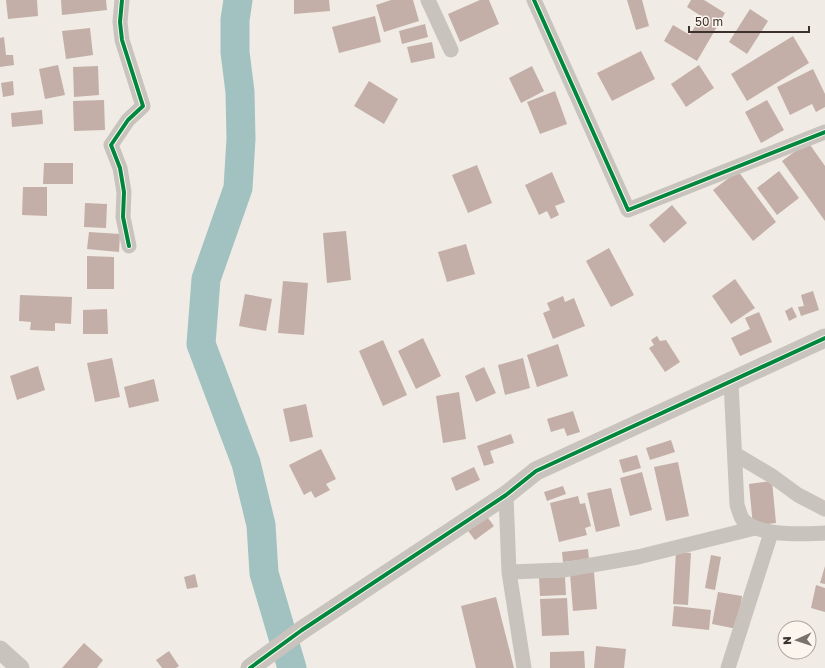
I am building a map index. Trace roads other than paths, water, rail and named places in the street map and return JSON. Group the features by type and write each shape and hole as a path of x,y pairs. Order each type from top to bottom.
{"street":[{"path":"122,0 120,22 122,40 142,106 128,120 111,145 120,168 124,192 123,217 129,246"},
{"path":"428,0 451,50"},
{"path":"534,0 628,210 825,132"},
{"path":"250,668 302,630 506,495 536,471 825,338"},
{"path":"732,382 737,505 742,519 755,528 771,533 825,533"},
{"path":"735,454 772,476 798,495 825,509"},
{"path":"506,495 509,572 524,668"},
{"path":"509,572 563,570 623,560 755,528"},
{"path":"728,668 771,533"}],"waterway":[{"path":"238,0 235,20 235,52 240,92 241,139 238,188 206,279 201,344 246,463 261,525 264,573 292,668"}]}
